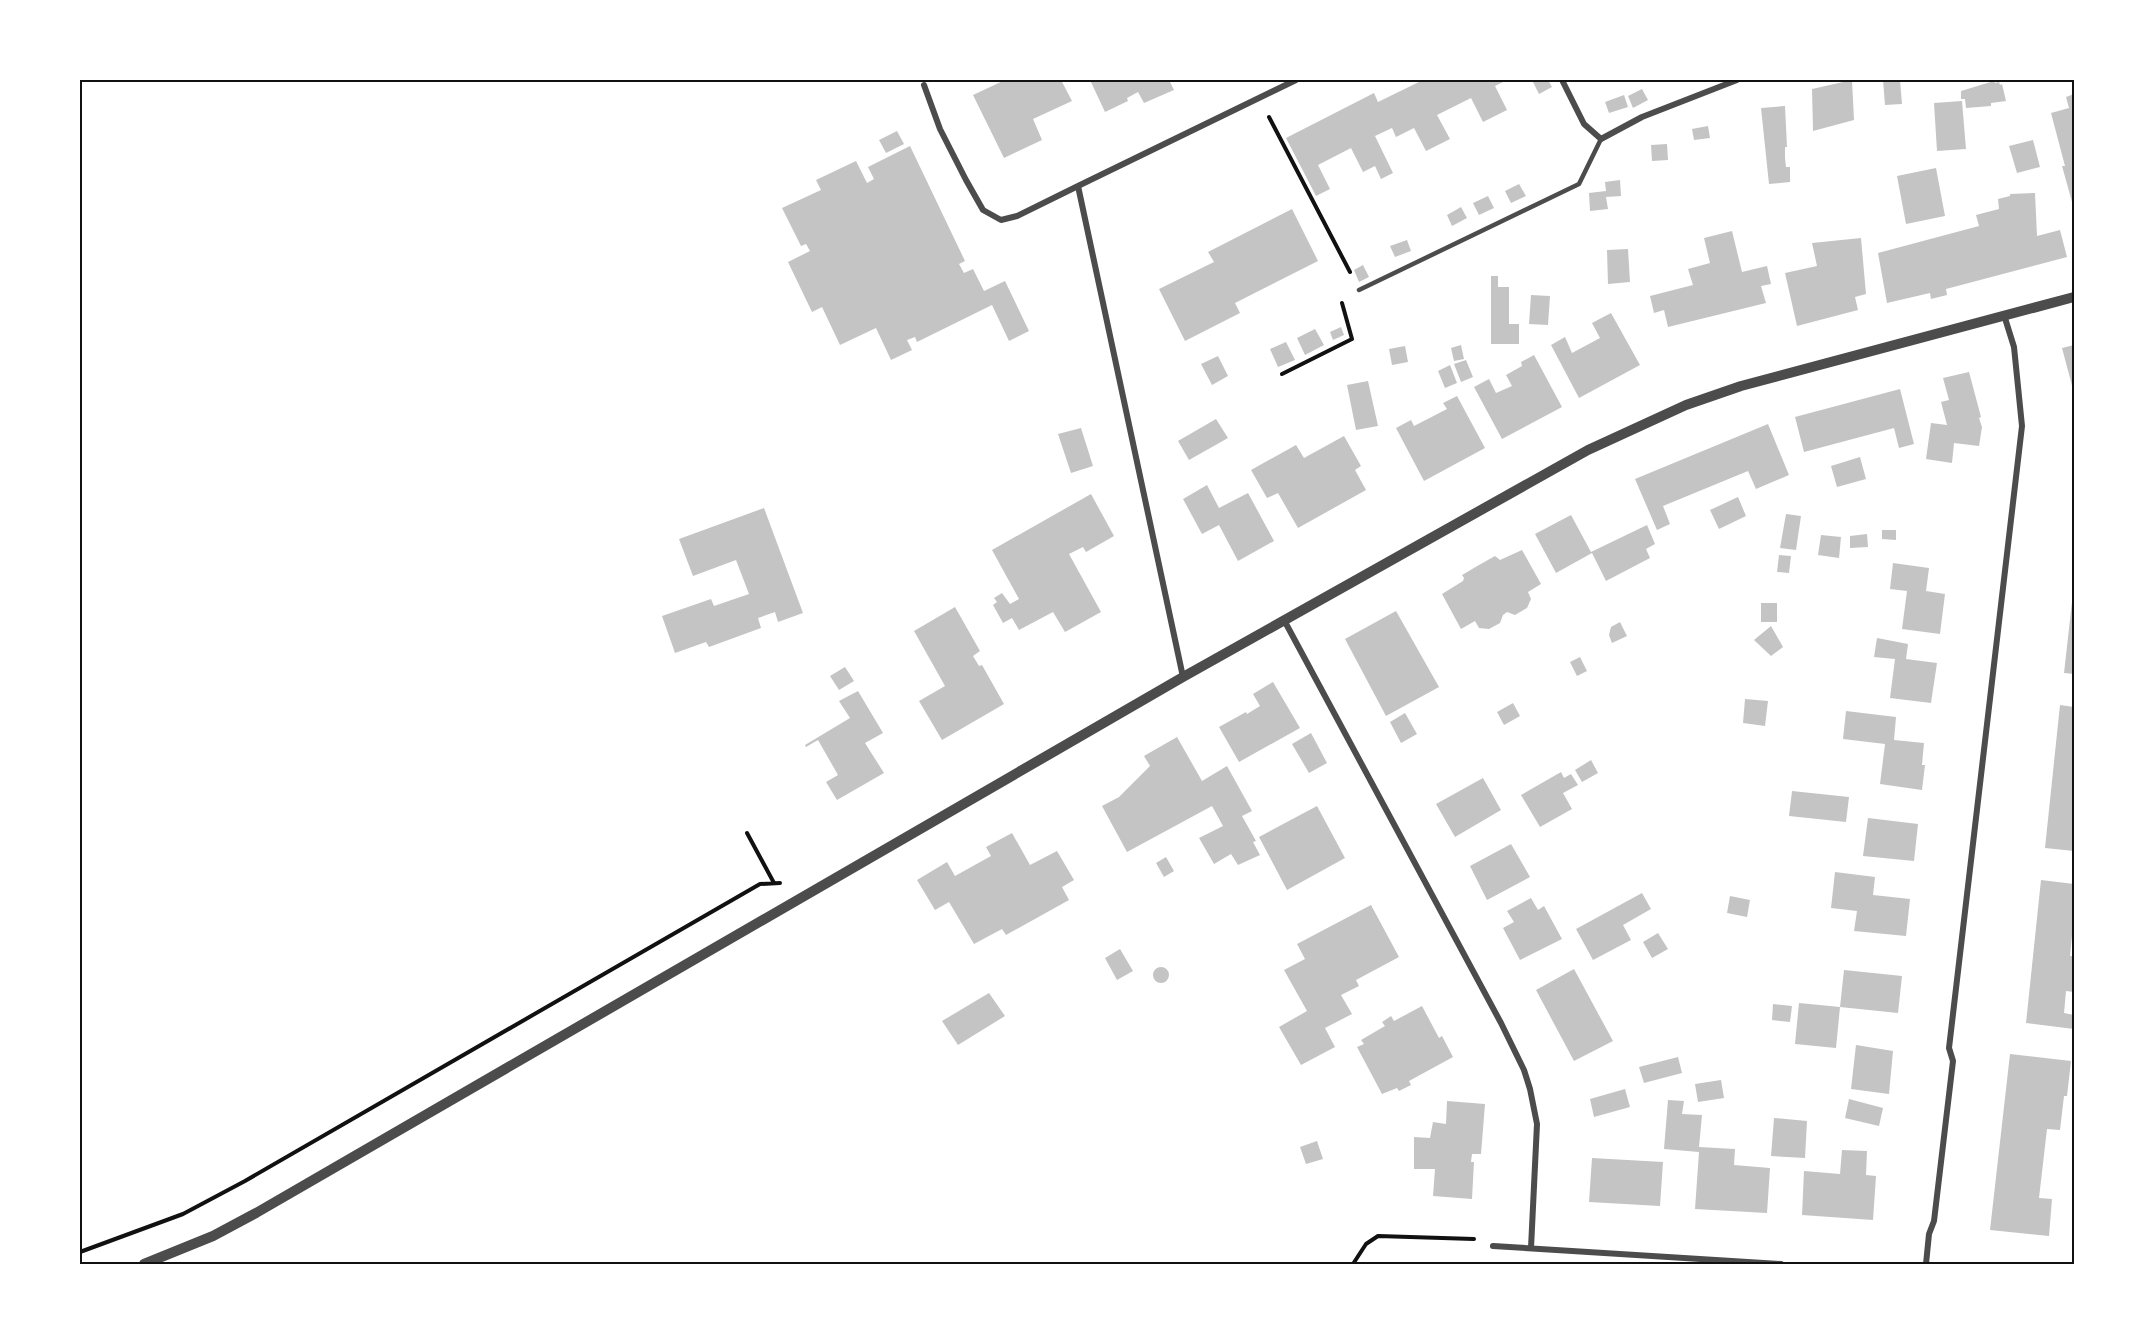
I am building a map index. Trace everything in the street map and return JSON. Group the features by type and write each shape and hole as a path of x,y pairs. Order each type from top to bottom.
{"street":[{"path":"924,85 940,129 983,210 1001,220 1017,216 1296,80"},
{"path":"1562,80 1584,124 1601,139 1642,117 1737,80"},
{"path":"1078,186 1183,677"},
{"path":"144,1264 213,1236 256,1213 1183,677 1588,450 1686,405 1763,380 2074,297"},
{"path":"1926,1264 1929,1234 1934,1221 1953,1061 1949,1048 2022,426 2014,347 2004,315"},
{"path":"1284,620 1501,1023 1524,1070 1537,1124 1531,1248"},
{"path":"1493,1246 1781,1264"}],"lane":[{"path":"1359,290 1579,184 1601,139"}],"path":[{"path":"1259,97 1359,290 1341,300 1352,339 1282,374"},
{"path":"747,833 788,907"},
{"path":"80,1252 183,1214 245,1181 760,884"},
{"path":"1353,1264 1366,1244 1378,1236 1485,1238 1493,1246"}],"building":[{"path":"1005,80 1061,80 1072,101 1033,119 1042,140 1004,158 973,95"},
{"path":"1090,80 1169,80 1174,90 1144,103 1138,92 1127,98 1128,101 1105,112"},
{"path":"1423,80 1507,80 1495,86 1507,110 1483,122 1471,98 1437,115 1450,139 1426,151 1414,128 1396,137 1392,128 1375,136 1393,173 1381,179 1375,166 1363,172 1351,148 1318,165 1330,189 1316,196 1286,138 1374,93 1378,102"},
{"path":"1532,80 1548,80 1552,87 1539,94"},
{"path":"1852,80 1854,120 1813,131 1812,89"},
{"path":"1883,80 1900,80 1902,104 1885,105"},
{"path":"1994,81 2002,84 2006,101 1991,103 1991,106 1966,108 1965,99 1961,99 1961,91"},
{"path":"1642,89 1648,100 1633,108 1628,96"},
{"path":"2074,94 2074,209 2051,113 2069,108 2066,97"},
{"path":"1624,95 1628,107 1609,113 1605,102"},
{"path":"1962,101 1966,149 1937,151 1934,103"},
{"path":"1785,106 1787,147 1785,147 1785,158 1786,167 1790,167 1790,182 1769,184 1761,108"},
{"path":"1708,126 1710,138 1694,140 1692,129"},
{"path":"897,131 904,144 886,153 879,140"},
{"path":"2033,140 2040,167 2017,173 2009,146"},
{"path":"1667,144 1668,160 1652,161 1651,145"},
{"path":"910,146 965,261 959,264 964,273 973,269 984,291 1005,281 1029,331 1009,341 992,305 917,342 915,337 907,340 912,350 891,360 876,328 840,345 822,307 812,312 788,262 810,251 806,244 801,246 782,208 821,190 816,180 856,161 867,183 874,179 868,167"},
{"path":"1936,168 1945,216 1906,224 1897,176"},
{"path":"1620,180 1621,196 1606,197 1608,209 1590,211 1589,193 1606,191 1605,182"},
{"path":"1519,184 1526,196 1511,203 1505,191"},
{"path":"2035,193 2037,236 2060,230 2067,257 1946,289 1947,295 1931,299 1930,293 1887,303 1878,253 1979,226 1976,215 1999,209 1998,199 2010,196 2010,194"},
{"path":"1488,196 1494,208 1479,215 1473,203"},
{"path":"1461,207 1467,218 1452,226 1447,215"},
{"path":"1292,209 1318,261 1235,303 1240,313 1185,341 1159,289 1214,262 1208,252"},
{"path":"1732,231 1742,272 1767,266 1771,284 1761,286 1766,303 1668,327 1664,310 1654,313 1650,296 1693,285 1688,269 1710,263 1704,238"},
{"path":"1861,238 1866,294 1855,297 1858,310 1797,326 1785,273 1817,266 1812,243"},
{"path":"1407,240 1411,251 1395,257 1390,246"},
{"path":"1628,249 1630,282 1608,284 1607,250"},
{"path":"1363,265 1369,277 1359,282 1354,270"},
{"path":"1491,276 1498,276 1498,287 1509,287 1509,324 1519,324 1519,344 1491,344"},
{"path":"1531,295 1550,296 1548,325 1529,324"},
{"path":"1611,313 1640,365 1579,398 1551,345 1565,337 1572,353 1600,338 1592,323"},
{"path":"1341,327 1344,335 1333,340 1330,332"},
{"path":"1315,329 1324,345 1305,355 1297,338"},
{"path":"1286,342 1295,360 1278,367 1270,349"},
{"path":"1461,345 1464,359 1454,361 1451,348"},
{"path":"2074,345 2074,393 2062,348"},
{"path":"1405,346 1408,362 1392,365 1389,349"},
{"path":"1534,355 1562,407 1502,439 1474,387 1489,379 1496,393 1512,386 1506,375 1522,366 1521,362"},
{"path":"1218,356 1228,376 1212,385 1201,364"},
{"path":"1466,360 1473,377 1461,382 1454,364"},
{"path":"1450,365 1457,383 1445,388 1438,371"},
{"path":"1969,372 1981,417 1979,418 1982,427 1979,446 1954,443 1952,463 1926,459 1931,423 1947,425 1941,402 1949,400 1943,378"},
{"path":"1368,381 1378,426 1356,430 1347,385"},
{"path":"1900,389 1914,444 1899,448 1894,428 1804,452 1795,417"},
{"path":"1457,396 1485,448 1424,481 1396,428 1411,420 1414,426 1447,409 1443,403"},
{"path":"1216,419 1228,438 1189,460 1178,441"},
{"path":"1768,424 1789,475 1756,489 1748,471 1663,506 1670,524 1657,530 1635,479"},
{"path":"1081,428 1093,466 1071,473 1058,434"},
{"path":"1344,436 1361,466 1355,470 1366,490 1298,528 1278,493 1267,498 1251,470 1296,445 1304,458"},
{"path":"1860,457 1866,479 1837,487 1831,466"},
{"path":"1207,485 1219,508 1248,493 1274,541 1238,561 1219,525 1202,534 1183,499"},
{"path":"1091,494 1114,536 1086,552 1083,547 1069,554 1101,612 1065,632 1053,612 1019,630 1012,618 1003,623 993,605 997,602 994,598 1002,593 1010,604 1019,599 992,550"},
{"path":"1738,497 1746,516 1719,529 1710,510"},
{"path":"764,508 803,613 778,622 775,612 758,618 761,628 709,647 706,642 675,653 662,616 711,599 714,606 749,594 736,560 693,576 679,539"},
{"path":"1786,514 1801,516 1796,550 1780,548"},
{"path":"1571,515 1591,552 1647,525 1655,544 1646,549 1650,558 1606,581 1592,553 1556,573 1535,534"},
{"path":"1882,530 1896,530 1896,540 1882,539"},
{"path":"1867,534 1868,547 1850,548 1850,536"},
{"path":"1821,535 1841,537 1839,558 1818,555"},
{"path":"1522,550 1541,584 1528,592 1531,599 1527,608 1515,615 1507,612 1500,623 1489,629 1479,628 1475,621 1461,629 1442,594 1463,581 1462,575 1495,556 1500,560"},
{"path":"1779,555 1791,556 1789,573 1777,572"},
{"path":"1893,563 1929,568 1926,591 1945,594 1940,634 1902,629 1907,591 1890,589"},
{"path":"2072,602 2074,602 2074,674 2064,673"},
{"path":"1761,603 1777,603 1777,622 1761,622"},
{"path":"955,607 980,651 973,656 979,666 982,665 1004,704 942,740 919,701 945,686 914,631"},
{"path":"1396,611 1439,687 1386,716 1345,639"},
{"path":"1620,622 1627,636 1612,643 1609,635 1611,627"},
{"path":"1771,626 1783,647 1771,656 1754,640"},
{"path":"1877,638 1908,644 1906,659 1937,663 1931,703 1890,698 1895,659 1874,657"},
{"path":"1580,657 1587,671 1577,676 1570,662"},
{"path":"845,667 854,681 839,690 830,676"},
{"path":"1273,682 1300,728 1239,762 1219,727 1260,706 1253,694"},
{"path":"858,691 883,733 865,743 884,773 837,800 826,782 838,775 818,740 806,747 805,745 850,718 839,701"},
{"path":"1745,699 1768,701 1765,726 1743,723"},
{"path":"1513,703 1520,716 1504,725 1497,712"},
{"path":"2060,705 2074,707 2074,851 2045,848"},
{"path":"1846,711 1896,717 1894,740 1924,743 1922,765 1925,765 1922,790 1880,784 1885,744 1843,739"},
{"path":"1405,713 1417,734 1401,743 1390,722"},
{"path":"1311,733 1327,763 1309,773 1292,744"},
{"path":"1177,737 1202,781 1227,766 1252,811 1242,816 1256,841 1253,842 1260,855 1238,865 1231,854 1214,864 1199,838 1223,826 1212,806 1127,852 1102,806 1119,797 1150,766 1144,756"},
{"path":"1591,760 1598,773 1582,782 1575,770"},
{"path":"1561,772 1564,778 1571,774 1578,785 1563,793 1572,809 1540,827 1521,795"},
{"path":"1483,778 1501,810 1455,837 1436,804"},
{"path":"1792,791 1849,797 1846,822 1789,816"},
{"path":"1317,806 1345,858 1287,890 1259,837"},
{"path":"1868,818 1918,824 1914,861 1863,856"},
{"path":"1012,833 1030,865 1057,851 1074,880 1062,887 1069,900 1006,935 1002,929 974,944 949,902 935,910 917,880 947,862 955,876 991,856 986,847"},
{"path":"1511,844 1530,877 1487,900 1470,866"},
{"path":"1166,857 1174,871 1164,877 1156,863"},
{"path":"1835,872 1875,877 1873,895 1910,899 1906,936 1854,931 1857,911 1831,908"},
{"path":"2041,880 2074,884 2070,956 2074,956 2074,992 2066,991 2064,1013 2074,1015 2074,1029 2026,1023"},
{"path":"1642,893 1651,909 1623,925 1631,940 1593,960 1576,929"},
{"path":"1730,896 1750,900 1747,917 1727,913"},
{"path":"1531,898 1538,910 1544,906 1562,939 1520,960 1503,928 1514,922 1507,911"},
{"path":"1371,905 1399,957 1356,980 1359,986 1341,995 1352,1014 1325,1028 1335,1047 1301,1065 1279,1027 1307,1011 1284,970 1305,959 1297,944"},
{"path":"1658,933 1668,949 1652,958 1643,942"},
{"path":"1120,949 1133,971 1117,980 1105,958"},
{"path":"1161,967 1167,969 1169,975 1167,981 1161,983 1155,981 1153,975 1155,969"},
{"path":"1574,969 1613,1041 1574,1061 1536,990"},
{"path":"1844,970 1902,976 1898,1013 1840,1007"},
{"path":"989,993 1005,1016 958,1045 942,1021"},
{"path":"1799,1003 1840,1007 1836,1048 1795,1044"},
{"path":"1773,1004 1792,1006 1790,1022 1772,1020"},
{"path":"1422,1006 1439,1038 1442,1036 1453,1057 1409,1081 1411,1085 1399,1091 1397,1088 1382,1094 1357,1047 1364,1044 1361,1040 1385,1026 1382,1022 1391,1016 1394,1021"},
{"path":"1856,1045 1893,1051 1889,1094 1851,1089"},
{"path":"2010,1054 2071,1061 2060,1130 2047,1129 2039,1198 2052,1199 2049,1236 1990,1230"},
{"path":"1678,1057 1682,1073 1644,1083 1639,1067"},
{"path":"1721,1080 1724,1098 1698,1102 1695,1084"},
{"path":"1625,1089 1630,1107 1594,1117 1590,1099"},
{"path":"1849,1099 1883,1108 1879,1126 1845,1118"},
{"path":"1668,1100 1684,1101 1682,1114 1702,1115 1699,1147 1735,1149 1734,1165 1770,1168 1767,1213 1695,1209 1699,1152 1664,1149"},
{"path":"1447,1101 1485,1104 1481,1154 1472,1154 1471,1162 1474,1162 1472,1199 1433,1196 1435,1169 1414,1169 1414,1137 1430,1138 1433,1122 1446,1124"},
{"path":"1774,1118 1807,1121 1805,1158 1771,1156"},
{"path":"1317,1141 1323,1159 1306,1164 1300,1147"},
{"path":"1842,1150 1867,1151 1866,1175 1876,1176 1873,1220 1802,1215 1804,1171 1840,1174"},
{"path":"1592,1158 1663,1162 1660,1206 1589,1202"}]}
